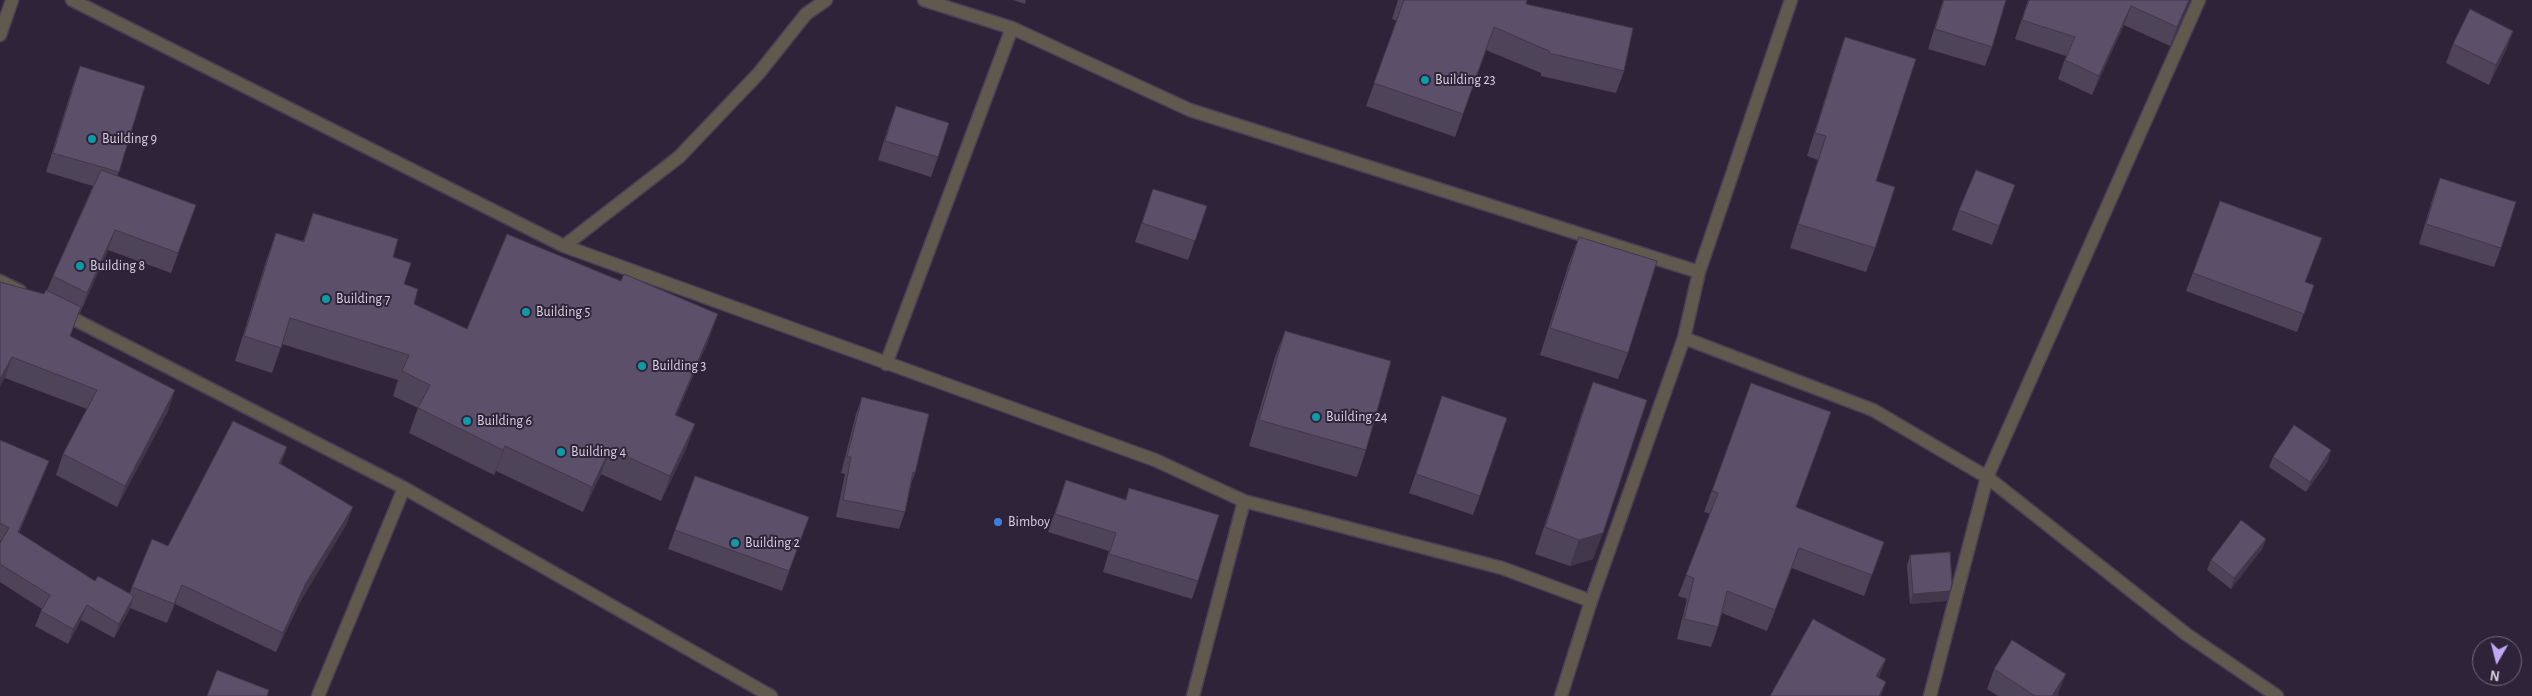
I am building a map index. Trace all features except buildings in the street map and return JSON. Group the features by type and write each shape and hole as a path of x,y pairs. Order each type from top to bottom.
{"street":[{"path":"0,35 12,0"},
{"path":"72,0 564,246 1155,460 1244,501 1502,568 1591,601"},
{"path":"564,246 679,157 759,73 806,14 826,0"},
{"path":"924,0 1012,28 1190,110 1699,272"},
{"path":"1561,696 1591,601 1684,338 1699,272 1791,0"},
{"path":"1930,696 1987,477 2199,0"},
{"path":"886,364 1012,28"},
{"path":"0,281 35,299"},
{"path":"53,308 404,488 771,696"},
{"path":"1684,338 1872,410 1987,477 2186,634 2277,696"},
{"path":"318,696 404,488"},
{"path":"1193,696 1244,501"}],"place":[{"name":"Building 23","path":"1425,80"},
{"name":"Building 9","path":"92,139"},
{"name":"Building 8","path":"80,266"},
{"name":"Building 7","path":"326,299"},
{"name":"Building 5","path":"526,312"},
{"name":"Building 3","path":"642,366"},
{"name":"Building 24","path":"1316,417"},
{"name":"Building 6","path":"467,421"},
{"name":"Building 4","path":"561,452"},
{"name":"Bimboy","path":"998,522"},
{"name":"Building 2","path":"735,543"}]}
